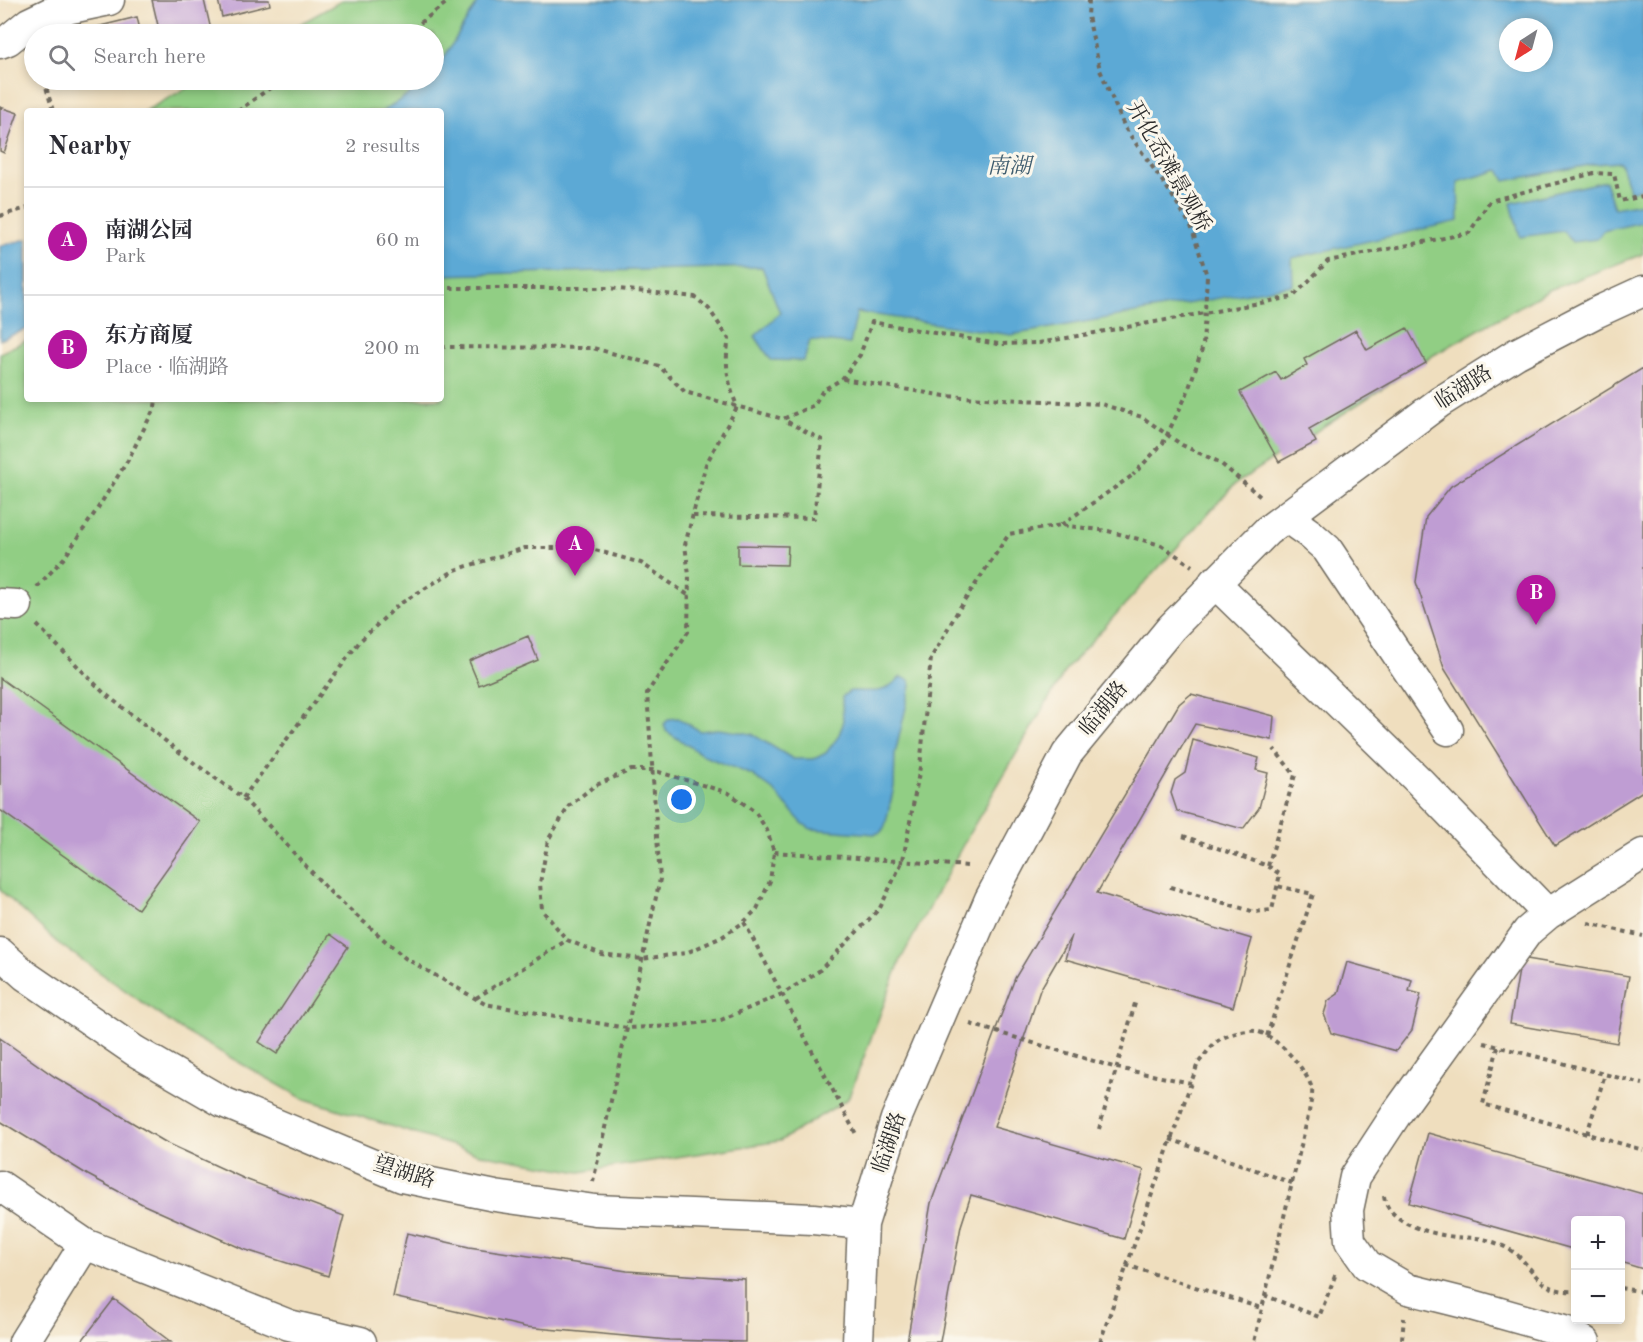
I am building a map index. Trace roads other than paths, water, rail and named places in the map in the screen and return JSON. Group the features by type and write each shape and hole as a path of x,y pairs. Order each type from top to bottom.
{"street":[{"path":"0,43 8,40 26,12 52,12 109,0"},
{"name":"临湖路","path":"858,1342 863,1224 896,1119 990,900 1067,754 1171,628 1267,531 1440,402 1497,366 1595,313 1643,291"},
{"path":"1286,517 1327,549 1448,730"},
{"path":"1214,582 1419,781 1548,914"},
{"path":"1585,1342 1568,1332 1408,1289 1367,1265 1350,1241 1348,1210 1355,1177 1397,1113 1528,931 1548,914 1643,854"},
{"name":"望湖路","path":"0,953 26,975 135,1051 223,1102 402,1177 495,1196 595,1210 801,1218 863,1224"},
{"path":"0,1186 85,1244 289,1326 361,1342"},
{"path":"24,1342 85,1244"}],"water":[{"name":"南湖","path":"479,0 1643,0 1643,188 1630,192 1620,162 1595,164 1505,181 1499,170 1458,182 1459,221 1292,258 1293,285 1011,335 857,312 850,344 810,340 804,361 771,360 755,336 780,313 762,267 444,275 444,108 387,108 413,90 444,90 444,58"},
{"path":"1605,181 1614,208 1643,203 1643,222 1603,231 1597,239 1572,242 1564,231 1520,237 1511,203"},
{"path":"24,240 24,330 0,340 0,246"},
{"path":"901,677 910,680 911,686 895,754 894,787 885,826 881,832 875,834 811,829 802,823 773,790 752,775 704,756 666,731 664,724 669,719 678,718 700,731 719,729 752,734 793,759 814,759 826,753 838,737 843,724 842,697 850,691 882,690"}],"place":[{"name":"南湖公园","path":"575,576"},
{"name":"东方商厦","path":"1536,625"}]}
